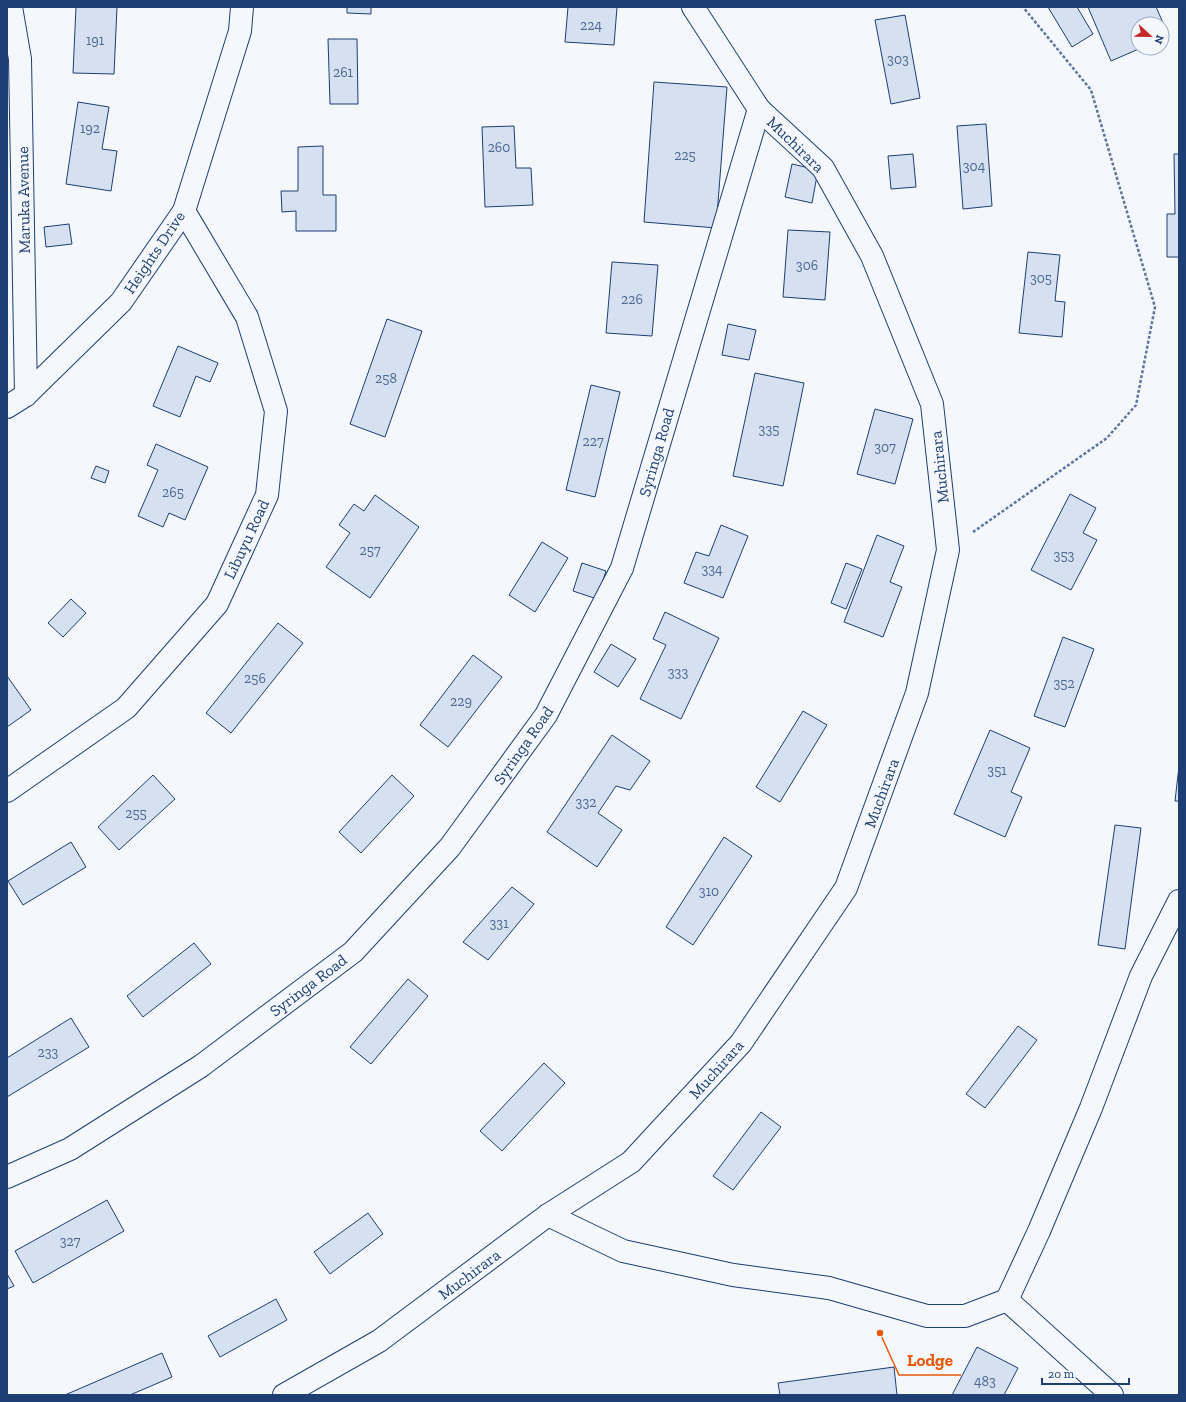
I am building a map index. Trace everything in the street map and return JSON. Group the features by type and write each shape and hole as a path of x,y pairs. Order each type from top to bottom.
{"street":[{"name":"Maruka Avenue","path":"11,7 20,59 26,395"},
{"name":"Heights Drive","path":"7,407 26,395 121,302 184,212 240,31 242,7"},
{"name":"Muchirara","path":"284,1395 379,1341 548,1215 632,1162 741,1043 846,888 917,693 948,550 932,404 872,256 824,168 759,109 692,7"},
{"name":"Syringa Road","path":"7,1177 70,1149 201,1066 353,952 450,847 546,715 622,568 759,109"},
{"name":"Libuyu Road","path":"7,792 126,708 217,604 267,495 276,411 247,317 184,212"},
{"path":"548,1215 623,1252 733,1275 829,1288 927,1316 965,1316 1007,1300 1039,1231 1090,1108 1141,976 1179,901"},
{"path":"1007,1300 1112,1395"}],"path":[{"path":"948,550 1106,438 1136,405 1155,307 1091,90 1023,7"}],"building":[{"path":"76,7 117,7 114,74 73,73"},
{"path":"347,7 371,7 371,14 347,13"},
{"path":"568,7 617,7 614,45 565,42"},
{"path":"1048,7 1077,7 1093,34 1072,47"},
{"path":"1088,7 1156,7 1160,16 1130,16 1130,53 1111,61"},
{"path":"905,15 920,98 891,104 875,20"},
{"path":"328,39 357,39 358,104 330,104"},
{"path":"654,82 727,87 716,228 644,222"},
{"path":"78,102 109,107 102,149 117,151 111,191 66,184"},
{"path":"986,124 992,206 963,209 957,126"},
{"path":"514,126 516,168 531,168 533,205 485,207 482,127"},
{"path":"323,146 323,195 336,195 336,231 296,231 296,211 282,212 281,191 298,191 298,147"},
{"path":"913,154 916,187 891,189 888,156"},
{"path":"1174,154 1179,154 1179,257 1167,257 1167,214 1175,214"},
{"path":"792,164 818,170 812,203 785,197"},
{"path":"69,224 72,244 46,247 44,227"},
{"path":"788,230 830,232 825,300 783,297"},
{"path":"1028,252 1060,255 1055,301 1065,302 1062,337 1019,333"},
{"path":"612,262 658,265 652,336 606,333"},
{"path":"387,319 422,331 385,437 350,424"},
{"path":"728,324 756,330 749,360 722,355"},
{"path":"178,346 218,363 210,382 196,376 180,417 153,406"},
{"path":"755,373 804,383 783,486 733,476"},
{"path":"591,385 620,392 595,497 566,490"},
{"path":"875,409 913,419 895,484 857,474"},
{"path":"156,444 208,467 185,520 169,513 163,527 138,516 158,470 147,465"},
{"path":"96,466 109,471 105,483 91,478"},
{"path":"1070,494 1096,508 1083,533 1097,540 1071,590 1031,570"},
{"path":"375,495 419,527 370,598 326,567 350,533 339,525 354,504 364,511"},
{"path":"721,525 748,536 723,598 684,583 696,552 709,556"},
{"path":"877,535 904,546 890,582 902,587 883,637 844,622"},
{"path":"542,542 568,558 535,612 509,595"},
{"path":"582,563 606,571 597,599 573,591"},
{"path":"846,563 862,569 846,609 831,603"},
{"path":"71,599 86,613 63,637 48,623"},
{"path":"665,612 719,638 681,719 640,699 666,645 653,639"},
{"path":"278,623 303,643 231,733 206,713"},
{"path":"1063,637 1094,649 1065,727 1034,716"},
{"path":"611,644 636,659 618,687 594,672"},
{"path":"473,655 502,677 448,747 420,725"},
{"path":"7,676 31,710 7,727"},
{"path":"803,711 827,725 780,802 756,787"},
{"path":"990,730 1030,748 1011,792 1022,797 1005,837 954,814"},
{"path":"612,735 650,761 630,790 616,786 598,813 622,830 597,867 547,832"},
{"path":"1179,766 1179,801 1175,801"},
{"path":"153,775 175,799 119,850 98,827"},
{"path":"392,775 414,796 361,853 339,832"},
{"path":"1115,825 1141,828 1125,949 1098,945"},
{"path":"724,837 752,856 693,945 666,927"},
{"path":"71,842 86,867 23,905 8,881"},
{"path":"512,887 534,904 488,960 463,942"},
{"path":"194,943 211,964 143,1017 127,996"},
{"path":"408,979 428,996 371,1064 350,1047"},
{"path":"71,1018 89,1047 7,1097 7,1058"},
{"path":"1018,1026 1037,1040 985,1108 966,1094"},
{"path":"544,1063 565,1083 502,1151 480,1131"},
{"path":"761,1112 781,1127 733,1190 713,1176"},
{"path":"107,1200 124,1231 33,1283 15,1251"},
{"path":"368,1213 383,1234 330,1274 314,1252"},
{"path":"7,1274 14,1286 7,1289"},
{"path":"276,1299 287,1320 220,1357 208,1336"},
{"path":"977,1347 1018,1368 1004,1395 952,1395"},
{"path":"162,1353 172,1377 130,1395 65,1395"},
{"path":"894,1367 897,1395 780,1395 778,1383"}],"place":[{"name":"Lodge","path":"880,1333"}]}
